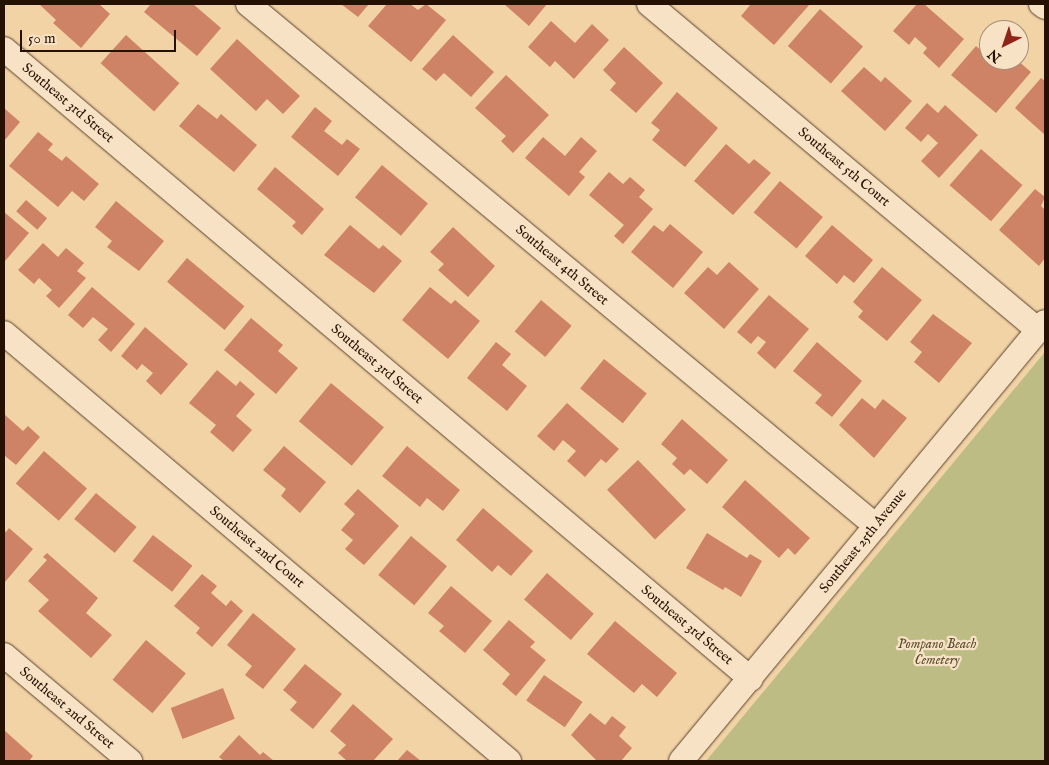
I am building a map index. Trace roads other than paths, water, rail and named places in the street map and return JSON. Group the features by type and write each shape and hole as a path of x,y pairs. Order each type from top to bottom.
{"street":[{"name":"Southeast 4th Street","path":"248,4 876,526"},
{"name":"Southeast 5th Court","path":"649,4 1042,326"},
{"path":"1041,4 1045,7"},
{"name":"Southeast 3rd Street","path":"4,49 751,679"},
{"name":"Southeast 25th Avenue","path":"681,761 751,679 1042,326"},
{"name":"Southeast 2nd Court","path":"4,333 510,761"},
{"name":"Southeast 2nd Street","path":"4,655 130,761"}],"park label":[{"name":"Pompano Beach Cemetery","path":"937,652"}]}
